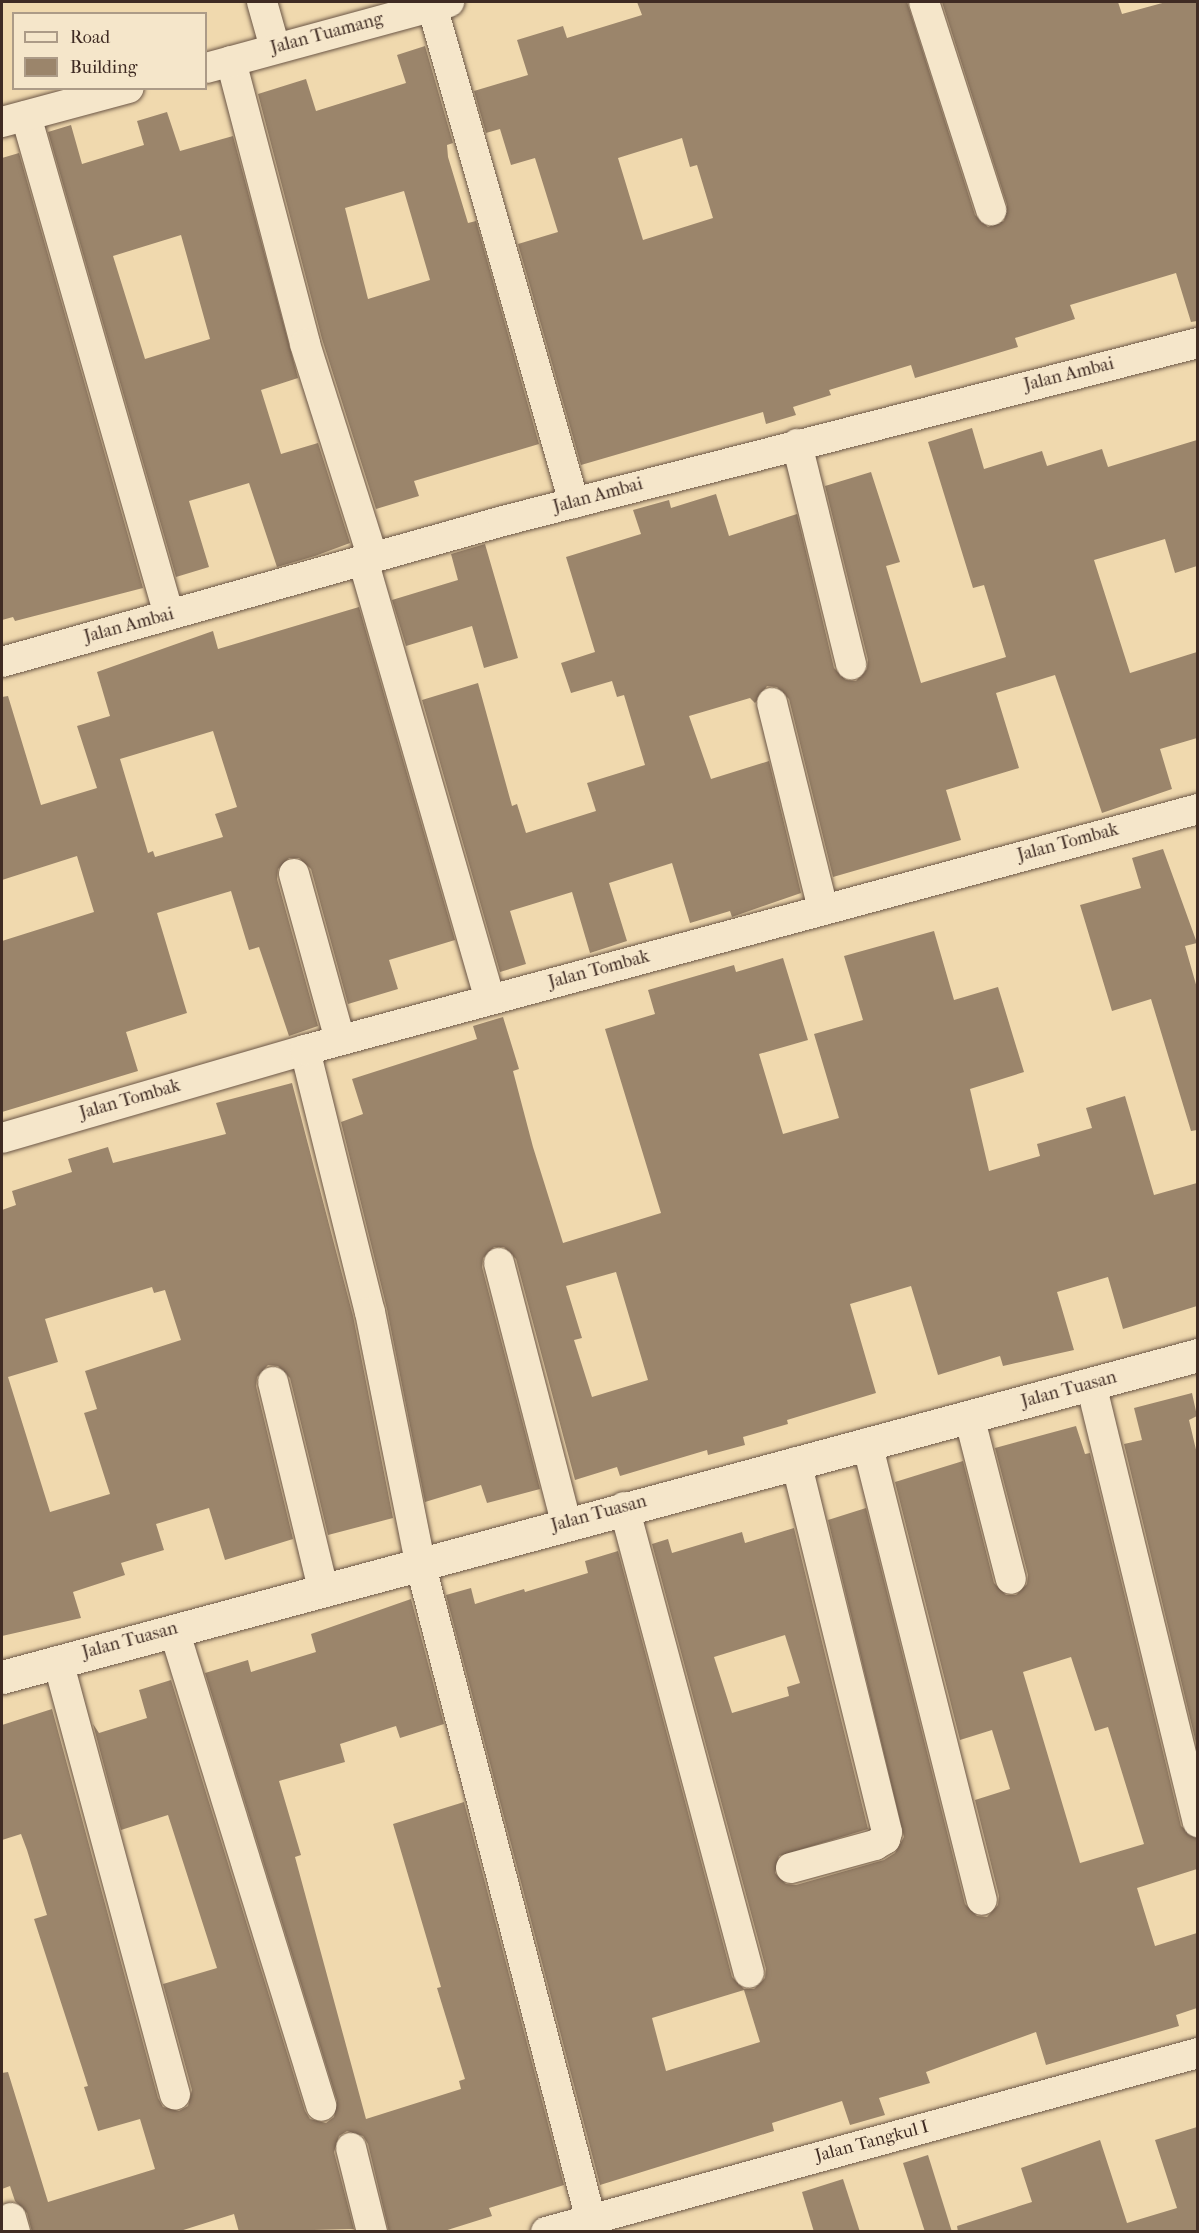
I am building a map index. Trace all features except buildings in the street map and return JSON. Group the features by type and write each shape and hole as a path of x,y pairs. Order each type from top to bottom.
{"street":[{"path":"262,2 276,48"},
{"path":"924,2 991,210"},
{"path":"440,4 574,503"},
{"name":"Jalan Tuamang","path":"218,64 440,4"},
{"path":"218,64 305,344 368,559 490,999"},
{"path":"121,90 9,117 169,615"},
{"name":"Jalan Ambai","path":"2,662 574,503 1197,343"},
{"path":"797,444 851,664"},
{"path":"772,703 823,909"},
{"name":"Jalan Tombak","path":"2,1138 340,1040 1197,809"},
{"path":"294,874 340,1040"},
{"path":"305,1050 370,1311 420,1563 592,2226"},
{"path":"499,1263 566,1522"},
{"name":"Jalan Tuasan","path":"2,1677 566,1522 1197,1355"},
{"path":"273,1382 323,1588"},
{"path":"1091,1384 1197,1822"},
{"path":"969,1416 1011,1579"},
{"path":"867,1443 982,1900"},
{"path":"791,1868 875,1845 885,1839 887,1832 795,1462"},
{"path":"624,1507 749,1973"},
{"path":"174,1630 321,2106"},
{"path":"58,1660 175,2094"},
{"name":"Jalan Tangkul I","path":"546,2232 592,2226 1197,2053"},
{"path":"351,2148 372,2232"}]}
